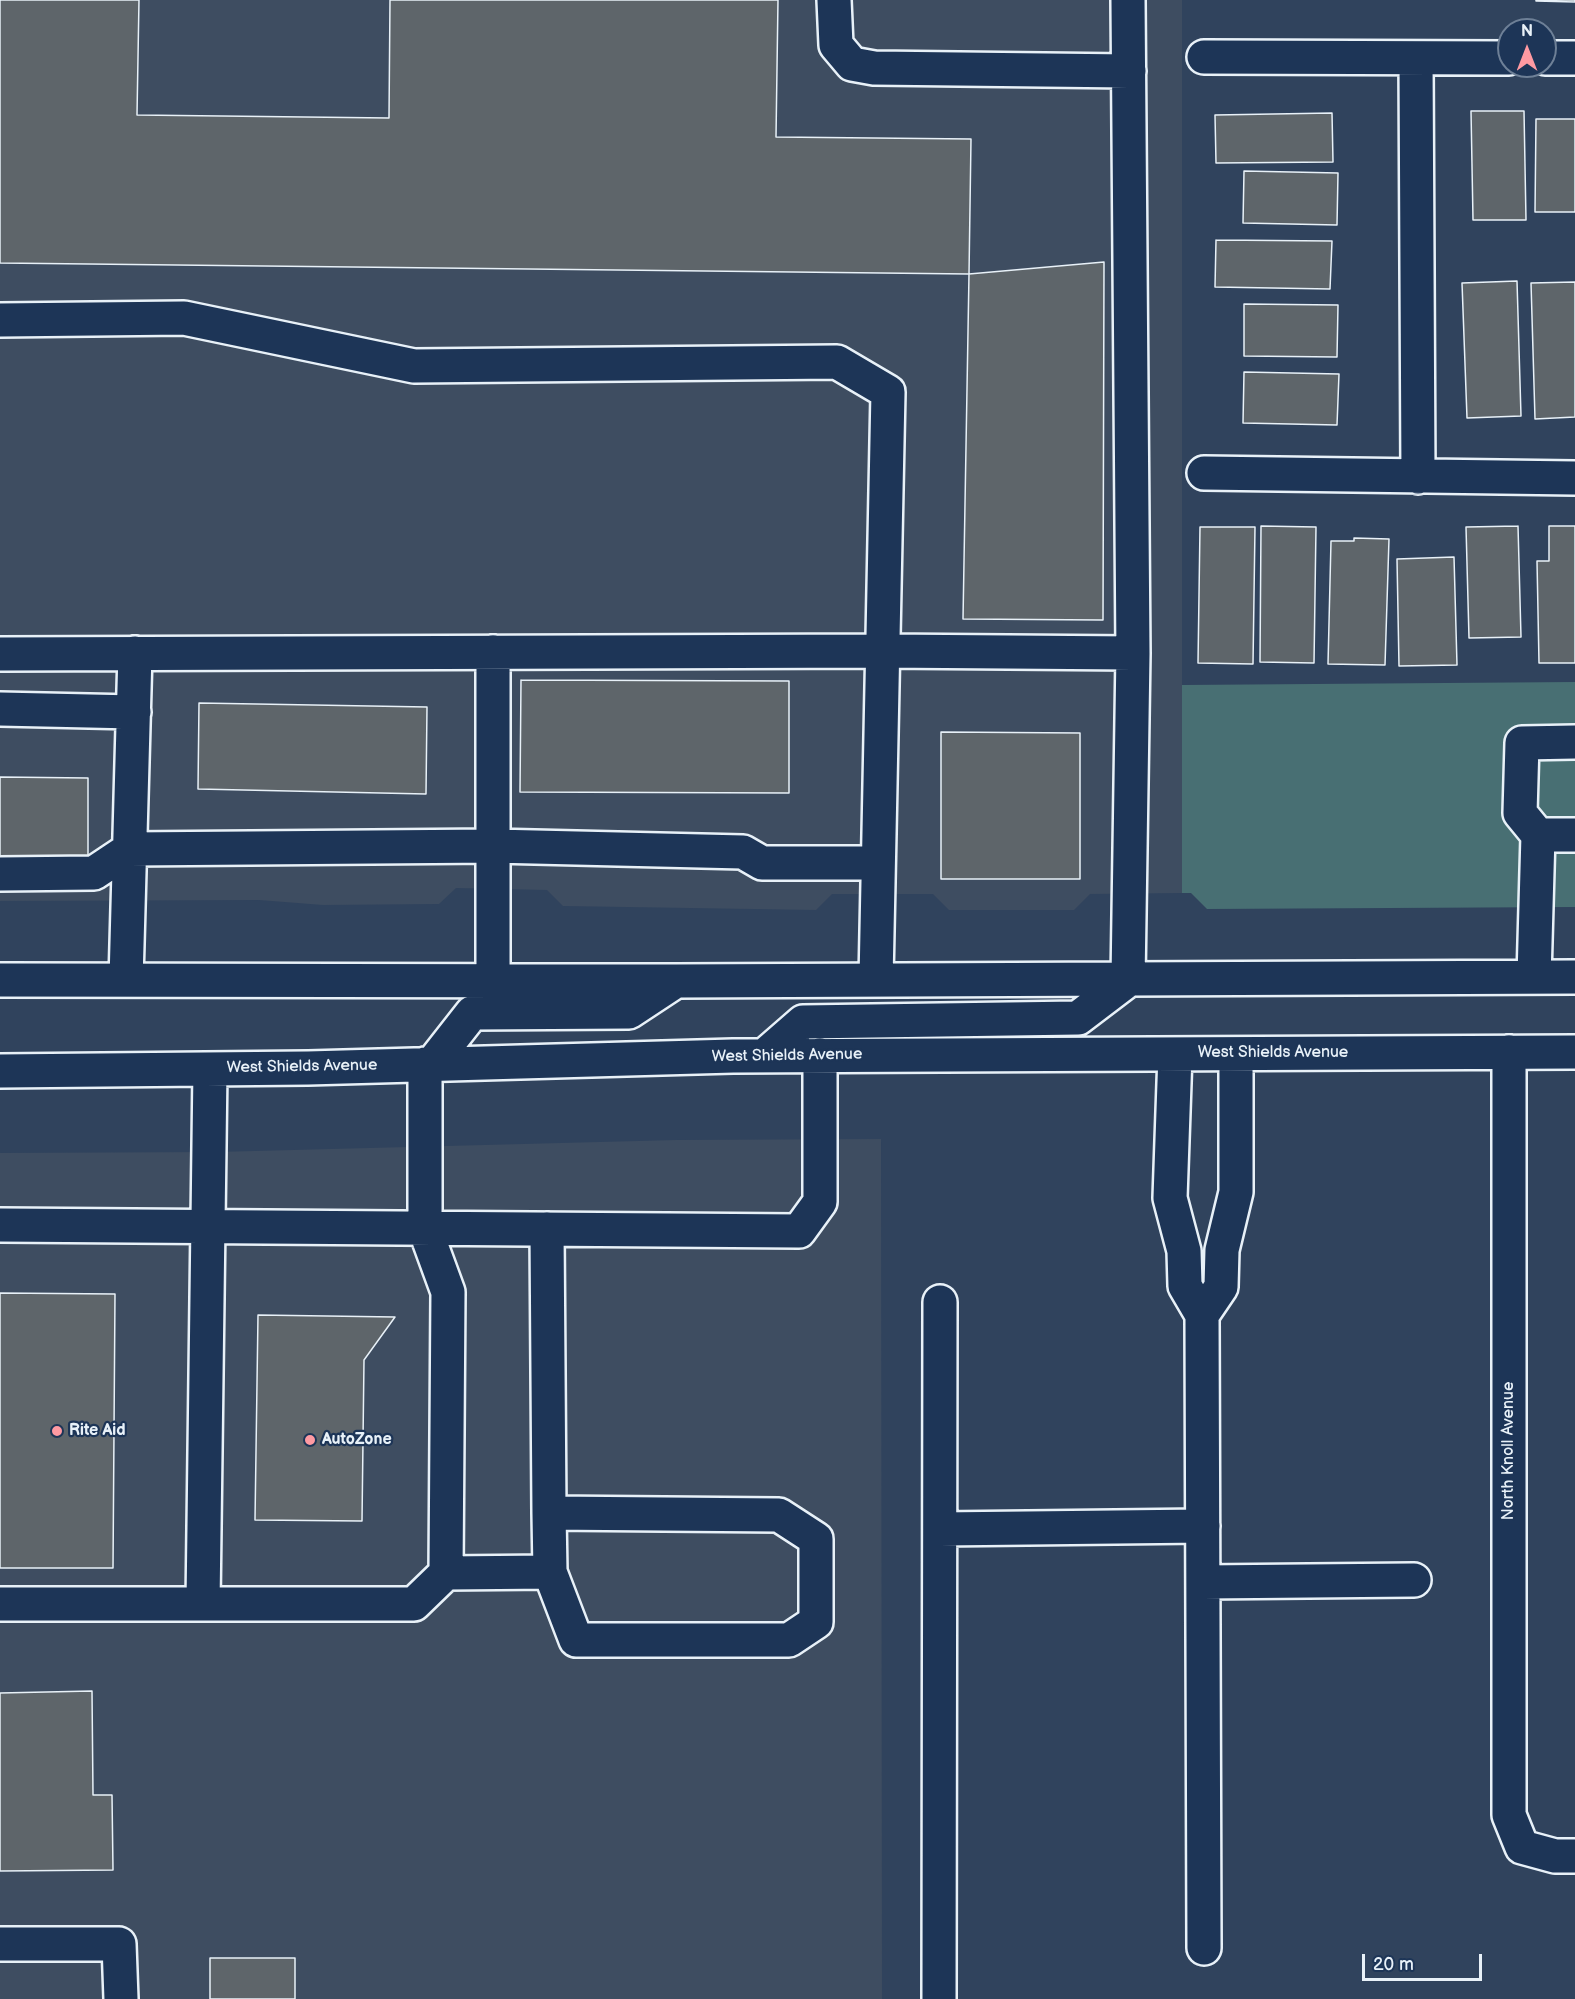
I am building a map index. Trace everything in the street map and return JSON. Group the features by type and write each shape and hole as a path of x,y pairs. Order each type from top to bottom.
{"street":[{"path":"834,0 836,45 852,64 874,68 1130,71"},
{"path":"1128,0 1133,653 1128,980"},
{"path":"1204,57 1497,58"},
{"path":"1416,58 1418,477"},
{"path":"1557,58 1575,58"},
{"path":"0,320 184,318 414,366 837,362 888,392 876,980"},
{"path":"1204,473 1575,478"},
{"path":"0,654 883,651 1133,653"},
{"path":"493,652 493,981"},
{"path":"126,980 135,653"},
{"path":"0,709 134,712"},
{"path":"1534,977 1538,835 1520,813 1522,743 1575,742"},
{"path":"1538,835 1575,835"},
{"path":"0,874 94,873 130,849 493,846 743,852 762,863 878,863"},
{"path":"0,980 676,981 1575,977"},
{"path":"764,1056 803,1022 1078,1017 1128,980"},
{"path":"446,1573 448,1292 425,1228 429,1064 471,1013 629,1012 676,981"},
{"name":"North Knoll Avenue","path":"1509,1052 1509,1815 1522,1847 1555,1856 1575,1856"},
{"name":"West Shields Avenue","path":"0,1071 210,1069 820,1055 1575,1052"},
{"path":"1175,1054 1170,1198 1184,1251 1185,1286 1202,1315 1204,1948"},
{"path":"1202,1315 1221,1287 1222,1250 1236,1192 1236,1054"},
{"path":"0,1224 208,1224 799,1231 820,1202 820,1055"},
{"path":"203,1604 210,1069"},
{"path":"548,1229 549,1513 550,1572 576,1640 789,1640 816,1622 816,1539 779,1515 549,1513"},
{"path":"939,1999 940,1302"},
{"path":"940,1529 1203,1526"},
{"path":"0,1604 414,1604 446,1573 550,1572"},
{"path":"1203,1582 1414,1580"},
{"path":"0,1944 118,1944 121,1999"}],"shaded area":[{"path":"0,0 1182,0 1182,893 1090,894 1074,910 949,910 933,894 832,894 816,910 563,906 547,890 456,888 439,904 323,905 259,900 0,901"},
{"path":"881,1139 882,1999 0,1999 0,1153 216,1152 676,1140"}],"green space":[{"path":"1575,682 1575,907 1207,909 1191,893 1182,893 1182,685"}],"building":[{"path":"0,0 139,0 137,115 389,118 390,0 778,0 776,137 971,139 969,274 0,263"},
{"path":"1536,0 1575,0 1575,2 1536,1"},
{"path":"1471,111 1524,111 1526,220 1473,220"},
{"path":"1332,113 1333,162 1216,163 1215,115"},
{"path":"1536,119 1575,119 1575,212 1535,212"},
{"path":"1244,171 1338,173 1337,225 1243,223"},
{"path":"1216,240 1332,241 1330,289 1215,287"},
{"path":"1104,262 1103,620 963,619 969,274"},
{"path":"1517,281 1521,416 1467,418 1462,283"},
{"path":"1575,282 1575,417 1535,419 1531,283"},
{"path":"1244,304 1338,305 1337,357 1244,356"},
{"path":"1244,372 1339,374 1337,425 1243,423"},
{"path":"1261,526 1316,527 1314,663 1260,662"},
{"path":"1518,526 1521,637 1469,638 1466,527"},
{"path":"1549,526 1575,526 1575,663 1539,663 1537,561 1549,561"},
{"path":"1200,527 1255,527 1253,664 1198,663"},
{"path":"1354,538 1389,539 1385,665 1328,664 1331,541 1354,541"},
{"path":"1454,557 1457,665 1399,666 1397,559"},
{"path":"521,680 789,681 789,793 520,792"},
{"path":"199,703 427,707 426,794 198,789"},
{"path":"941,732 1080,733 1080,879 941,879"},
{"path":"0,777 88,778 88,863 0,863"},
{"name":"Rite Aid","path":"0,1293 115,1294 113,1568 0,1568"},
{"name":"AutoZone","path":"258,1315 395,1317 364,1360 362,1521 255,1520"},
{"path":"92,1691 93,1795 112,1795 113,1870 0,1871 0,1693"},
{"path":"210,1958 295,1958 295,1999 210,1999"}],"place":[{"name":"Rite Aid","path":"57,1431"},
{"name":"AutoZone","path":"310,1440"}]}
